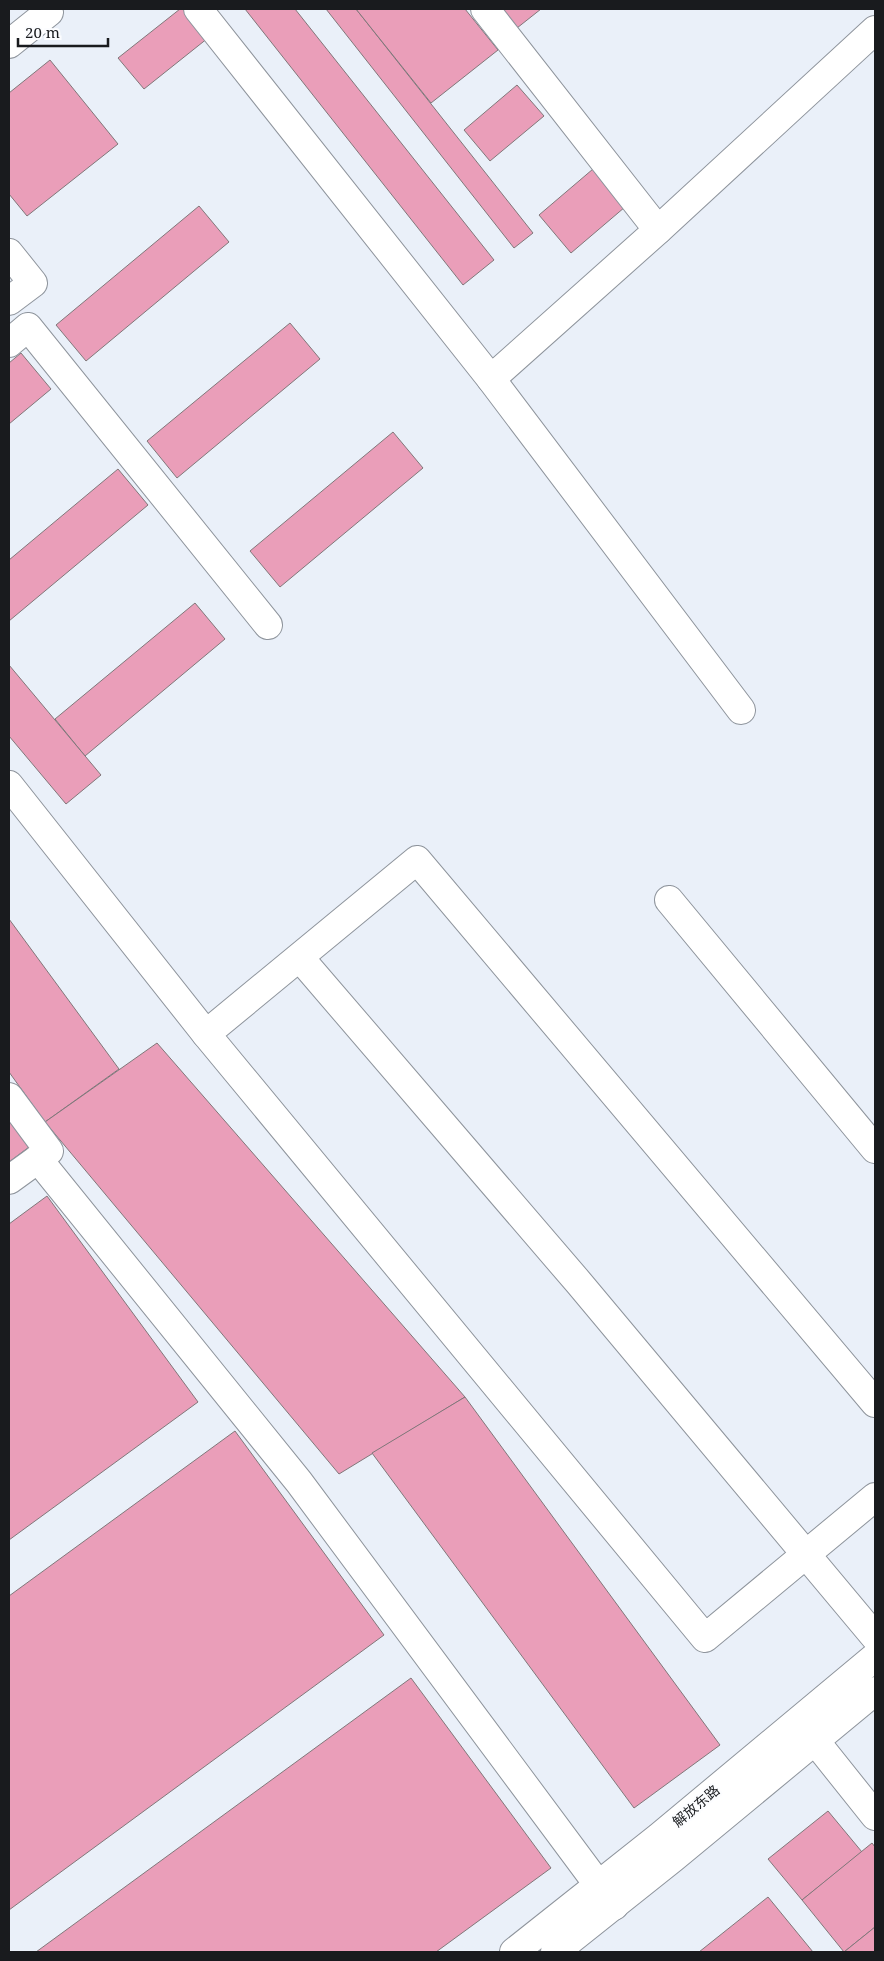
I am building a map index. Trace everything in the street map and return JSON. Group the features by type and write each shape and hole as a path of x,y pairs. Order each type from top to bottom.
{"street":[{"path":"9,44 49,12 46,9"},
{"path":"198,9 492,379 741,710"},
{"path":"485,9 658,230"},
{"path":"492,379 658,230 875,30"},
{"path":"9,253 33,283 9,301"},
{"path":"9,343 28,327 268,625"},
{"path":"9,785 206,1034 705,1638 875,1497"},
{"path":"206,1034 417,860 875,1403"},
{"path":"669,900 875,1149"},
{"path":"300,958 807,1554 875,1637"},
{"path":"9,1097 49,1151 9,1180"},
{"path":"38,1159 299,1482 606,1895"},
{"name":"解放东路","path":"514,1952 606,1895 807,1731 875,1657"},
{"name":"解放东路","path":"807,1731 875,1691"},
{"path":"807,1731 875,1816"},
{"name":"解放东路","path":"555,1952 606,1895"}],"building":[{"path":"180,9 193,9 213,34 144,89 118,58"},
{"path":"245,9 295,9 494,260 463,285"},
{"path":"326,9 356,9 533,233 514,248"},
{"path":"356,9 465,9 498,50 431,103"},
{"path":"502,9 541,9 517,28"},
{"path":"50,60 118,144 27,216 9,194 9,93"},
{"path":"517,85 544,116 490,161 464,130"},
{"path":"593,169 625,207 571,253 539,215"},
{"path":"199,206 229,242 86,361 56,325"},
{"path":"290,323 320,359 177,478 147,441"},
{"path":"21,353 51,389 9,424 9,363"},
{"path":"393,432 423,468 280,587 250,551"},
{"path":"118,469 148,505 9,621 9,560"},
{"path":"195,603 225,639 85,756 55,719"},
{"path":"9,665 101,775 66,804 9,736"},
{"path":"9,919 119,1069 45,1122 9,1072"},
{"path":"157,1043 465,1397 339,1474 45,1122"},
{"path":"9,1119 29,1147 9,1162"},
{"path":"47,1196 198,1402 9,1540 9,1224"},
{"path":"465,1397 720,1745 634,1808 372,1453"},
{"path":"235,1431 384,1635 9,1910 9,1596"},
{"path":"411,1678 551,1868 436,1952 36,1952"},
{"path":"828,1811 862,1852 802,1900 768,1859"},
{"path":"872,1843 875,1847 875,1927 844,1952 802,1900"},
{"path":"768,1897 813,1952 699,1952"},
{"path":"875,1927 875,1952 844,1952"}]}
